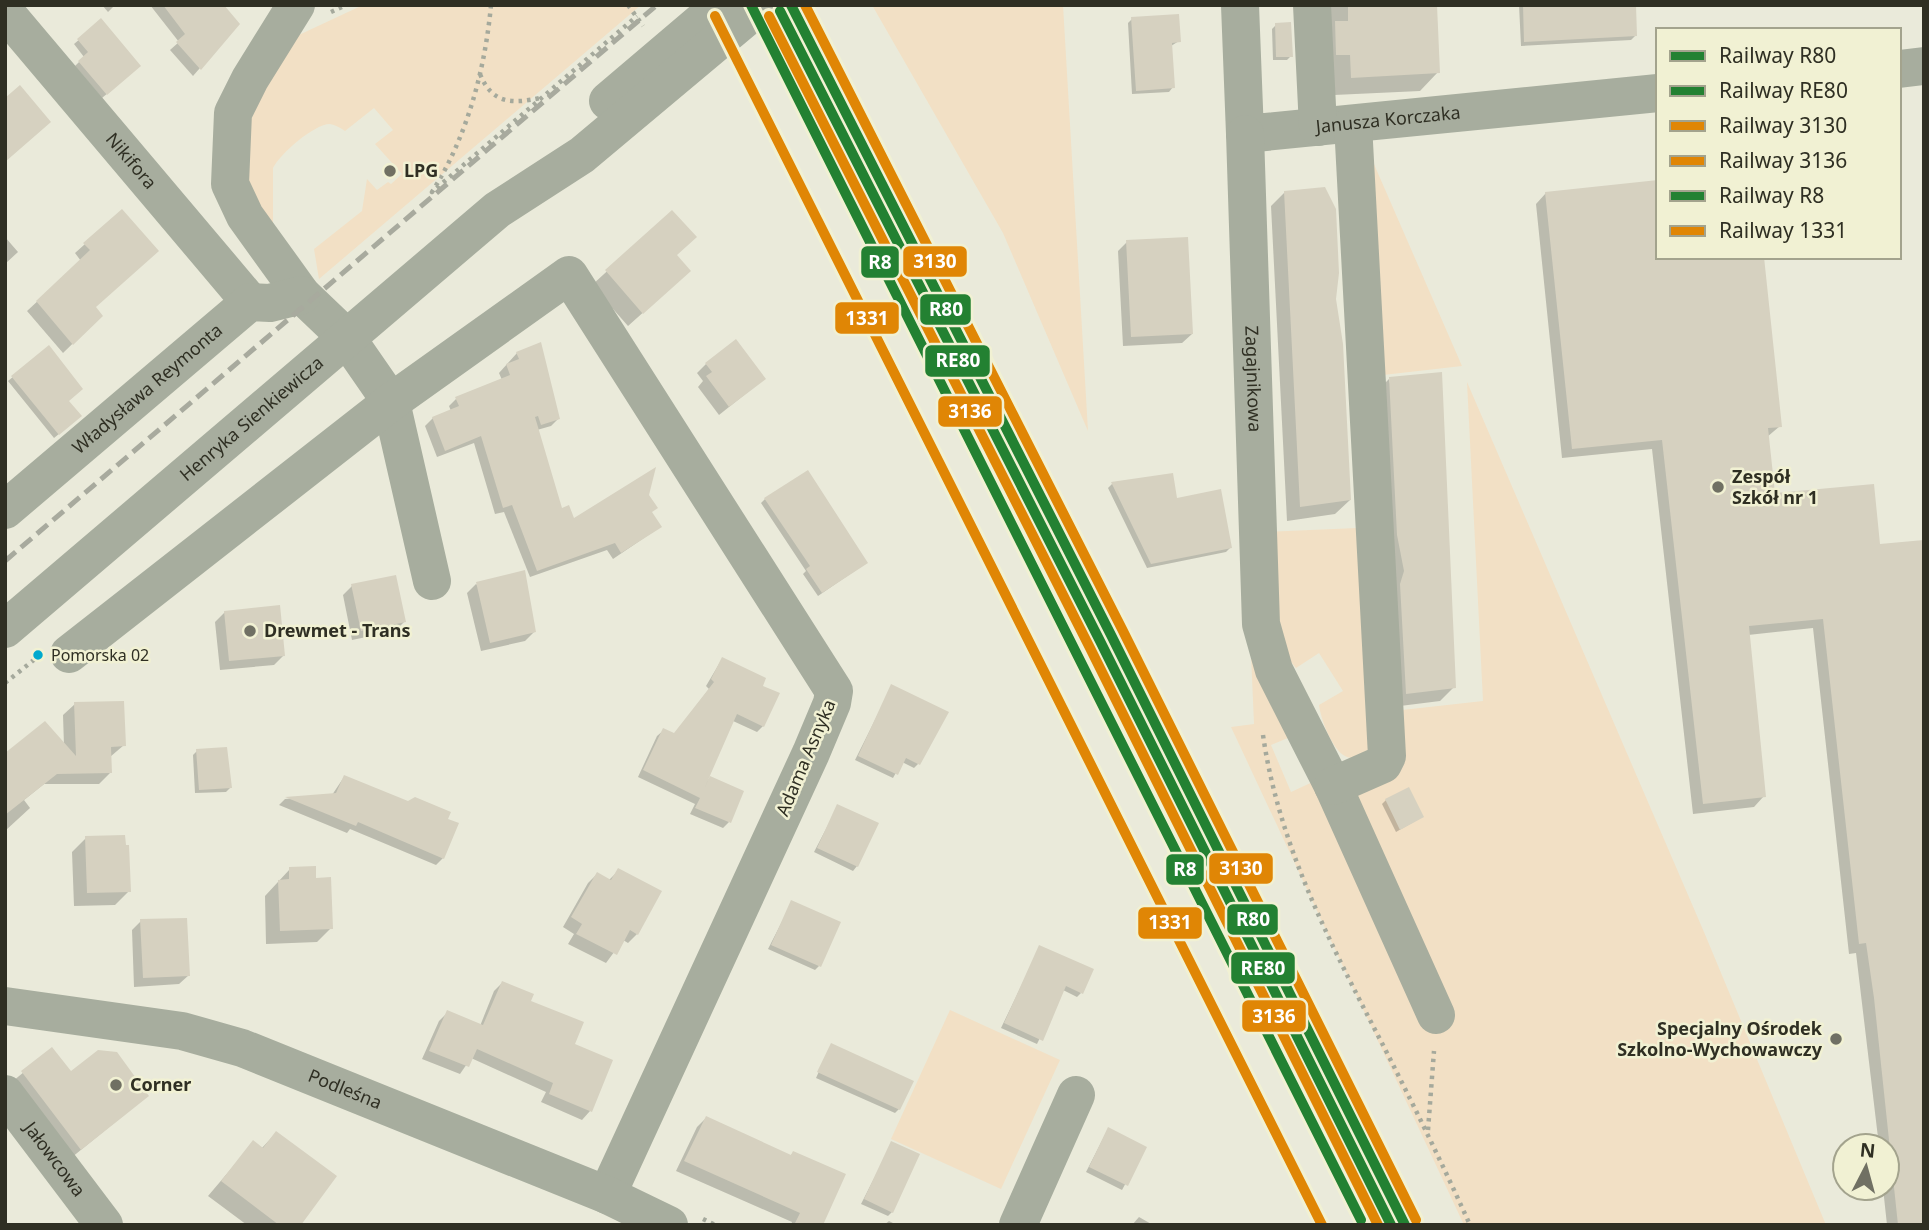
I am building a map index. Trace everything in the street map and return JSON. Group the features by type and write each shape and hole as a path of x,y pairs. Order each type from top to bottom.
{"street":[{"path":"296,5 250,79 233,113 230,184 245,216 302,295 346,337 391,402 432,581"},
{"name":"Henryka Sienkiewicza","path":"5,629 346,337 498,211 582,155 685,53 722,5"},
{"name":"Henryka Sienkiewicza","path":"685,53 761,5"},
{"path":"1240,5 1245,134"},
{"path":"1312,5 1336,126 1387,712 1386,761 1333,786"},
{"name":"Nikifora","path":"14,16 250,302"},
{"path":"1901,69 1924,66"},
{"name":"Janusza Korczaka","path":"1245,134 1656,93"},
{"name":"Zagajnikowa","path":"1245,134 1261,624 1274,670 1333,786 1436,1015"},
{"name":"Adama Asnyka","path":"391,402 569,275 834,691 832,703 811,753 607,1195"},
{"path":"250,302 270,303 302,295"},
{"name":"Władysława Reymonta","path":"5,510 250,302"},
{"path":"69,654 391,402"},
{"name":"Podleśna","path":"5,1006 182,1031 242,1048 607,1195 680,1219"},
{"name":"Jałowcowa","path":"5,1094 104,1225"},
{"path":"1018,1225 1076,1096"}],"path":[{"path":"491,5 480,74 466,120 432,192 636,16 628,5"},
{"path":"480,74 485,88 500,100 510,103 541,98"},
{"path":"1262,723 1268,768 1316,916 1428,1133 1470,1225"},
{"path":"1428,1133 1436,1015"},
{"path":"680,1219 715,1225"}],"shaded area":[{"path":"363,5 641,5 319,279 314,249 362,211 367,179 377,190 388,182 391,184 402,174 375,144 393,130 374,108 345,131 332,124 323,125 298,141 273,168 273,225 253,205 241,154 244,135 286,41"},
{"path":"872,5 1063,5 1088,431 1003,233"},
{"path":"1370,155 1462,366 1383,375"},
{"path":"1467,382 1704,932 1826,1225 1464,1225 1231,727 1254,724 1250,631 1295,735 1271,745 1291,792 1317,780 1356,810 1362,759 1347,757 1336,747 1325,726 1319,705 1343,691 1319,653 1296,668 1282,651 1266,532 1357,528 1366,714 1483,701"},
{"path":"950,1010 1060,1060 1001,1189 891,1139"}],"building":[{"path":"163,5 224,5 240,24 201,70 176,42 185,34"},
{"path":"1348,5 1437,5 1440,73 1351,78 1350,55 1336,55 1335,21 1348,21"},
{"path":"1523,5 1636,5 1637,36 1524,42"},
{"path":"1179,14 1181,42 1172,43 1175,88 1136,91 1131,17"},
{"path":"101,18 141,66 107,95 78,61 88,52 77,39"},
{"path":"1291,22 1293,57 1276,57 1275,23"},
{"path":"20,85 51,122 5,162 5,98"},
{"path":"1656,180 1656,259 1764,259 1782,427 1768,428 1775,493 1874,484 1880,544 1924,540 1924,1225 1898,1225 1896,1202 1901,1202 1901,1132 1888,1132 1866,943 1859,944 1823,619 1749,626 1766,797 1703,804 1662,440 1572,449 1545,192"},
{"path":"1325,187 1336,209 1339,273 1336,299 1343,344 1351,500 1300,507 1284,191"},
{"path":"122,209 159,251 96,307 103,316 73,345 36,301 90,250 83,243"},
{"path":"672,210 697,237 677,255 691,271 643,314 605,270"},
{"path":"1188,237 1193,334 1131,337 1126,240"},
{"path":"736,339 766,379 729,407 706,376 712,372 705,363"},
{"path":"541,342 560,419 541,425 538,416 535,417 562,508 569,505 574,518 656,467 649,495 658,508 652,512 662,527 621,553 615,543 537,571 512,505 503,508 481,436 445,451 432,417 459,406 455,397 510,375 506,364 519,359 516,352"},
{"path":"49,345 83,389 69,401 82,416 59,435 11,376"},
{"path":"1442,372 1456,688 1406,694 1400,584 1404,571 1397,535 1389,377"},
{"path":"808,470 868,563 822,593 806,569 810,566 764,498"},
{"path":"1173,473 1177,498 1221,489 1232,548 1151,564 1111,482"},
{"path":"525,570 536,632 490,643 476,582"},
{"path":"396,575 406,622 361,631 351,584"},
{"path":"280,605 285,656 229,661 224,611"},
{"path":"722,657 766,678 763,686 780,693 764,727 737,714 705,787 710,776 744,791 731,823 695,808 700,798 643,770 663,728 674,733 714,682 711,679"},
{"path":"891,684 949,712 920,765 906,758 898,775 858,756"},
{"path":"124,701 126,746 111,747 112,773 57,774 5,815 5,753 45,721 76,756 74,702"},
{"path":"227,747 232,788 199,790 196,749"},
{"path":"344,775 408,801 415,797 451,812 448,819 459,823 444,859 358,822 356,826 285,797 336,793"},
{"path":"1409,787 1424,817 1400,830 1385,799"},
{"path":"837,804 879,823 858,867 817,848"},
{"path":"125,835 126,845 129,845 131,892 87,893 85,836"},
{"path":"316,866 316,878 331,877 333,929 280,931 278,880 289,879 289,867"},
{"path":"618,868 662,891 638,935 630,930 617,955 576,934 582,924 571,917 597,872 611,880"},
{"path":"791,900 841,922 821,967 771,945"},
{"path":"187,918 190,976 143,978 140,919"},
{"path":"1039,945 1094,969 1083,994 1066,986 1043,1041 1004,1023"},
{"path":"502,981 534,994 531,1001 584,1022 575,1044 613,1060 592,1112 549,1094 553,1083 477,1049 469,1067 429,1051 447,1010 483,1025"},
{"path":"831,1043 914,1081 900,1110 817,1072"},
{"path":"52,1047 71,1071 98,1050 117,1052 149,1096 81,1150 21,1071"},
{"path":"706,1116 791,1155 793,1151 846,1174 823,1225 794,1225 800,1213 684,1161"},
{"path":"1108,1127 1147,1147 1128,1186 1089,1167"},
{"path":"276,1131 337,1176 301,1225 279,1225 221,1181 253,1140 263,1148"},
{"path":"891,1141 920,1154 893,1213 864,1199"}],"railway":[{"path":"5,561 657,5"}],"rail line":[{"name":"R8","path":"751,5 1361,1220"},
{"name":"R80","path":"791,5 1111,635 1405,1225"},
{"name":"3130","path":"805,5 1122,629 1416,1220"},
{"name":"RE80","path":"780,11 1100,641 1391,1225"},
{"name":"1331","path":"715,16 1322,1225"},
{"name":"3136","path":"769,16 1089,646 1378,1225"}],"place":[{"name":"LPG","path":"390,171"},
{"name":"Zespół Szkół nr 1","path":"1718,487"},
{"name":"Drewmet - Trans","path":"250,631"},
{"name":"Pomorska 02","path":"38,655"},
{"name":"Specjalny Ośrodek Szkolno-Wychowawczy","path":"1836,1039"},
{"name":"Corner","path":"116,1085"}]}
